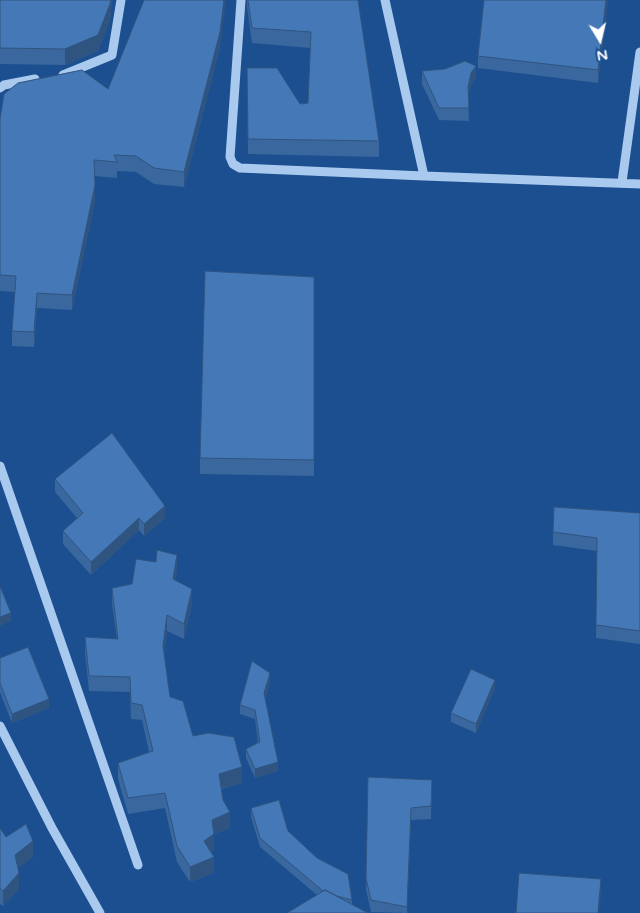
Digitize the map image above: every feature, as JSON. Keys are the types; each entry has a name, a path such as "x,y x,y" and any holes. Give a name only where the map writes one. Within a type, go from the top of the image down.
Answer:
{"street":[{"path":"0,88 4,85 67,74 112,55 121,0"},
{"path":"241,0 230,157 233,164 240,168 640,184"},
{"path":"384,0 424,176"},
{"path":"622,182 640,52"},
{"path":"0,466 138,865"},
{"path":"0,726 52,828 100,913"}],"building":[{"path":"0,0 111,0 98,35 65,49 0,48"},
{"path":"144,0 224,0 220,32 184,172 154,168 136,156 114,155 117,162 94,160 95,185 72,295 37,293 34,332 12,331 16,276 0,275 0,119 4,94 18,83 82,70 108,89"},
{"path":"248,0 358,0 379,141 248,139 247,68 277,68 300,104 308,103 311,32 252,28"},
{"path":"484,0 606,0 598,70 478,56"},
{"path":"465,61 476,66 471,73 468,87 469,108 439,108 422,71 445,69"},
{"path":"205,271 314,277 314,460 200,458"},
{"path":"112,433 165,506 144,524 139,518 91,562 63,531 83,513 55,479"},
{"path":"554,507 640,513 640,631 596,625 597,538 553,532"},
{"path":"157,550 177,555 173,579 192,589 184,624 167,615 163,646 170,697 183,701 193,736 208,733 234,737 242,767 219,774 223,800 230,812 212,820 214,834 204,841 214,857 190,867 177,846 165,793 128,798 118,763 153,751 142,705 131,703 130,677 89,676 85,637 118,639 112,588 132,584 136,559 156,562"},
{"path":"0,586 11,613 0,617"},
{"path":"28,647 49,699 12,714 0,683 0,658"},
{"path":"252,661 270,673 264,693 278,762 255,769 246,749 260,742 255,710 240,705"},
{"path":"471,669 495,680 476,724 451,713"},
{"path":"368,777 432,780 431,806 411,808 407,907 371,900 366,878"},
{"path":"279,800 288,831 317,858 348,874 352,900 325,890 323,891 260,838 251,808"},
{"path":"26,824 33,841 15,855 19,873 3,891 0,888 0,828 6,837"},
{"path":"519,873 601,879 598,913 516,913"},
{"path":"325,890 366,912 372,913 287,913"}]}
